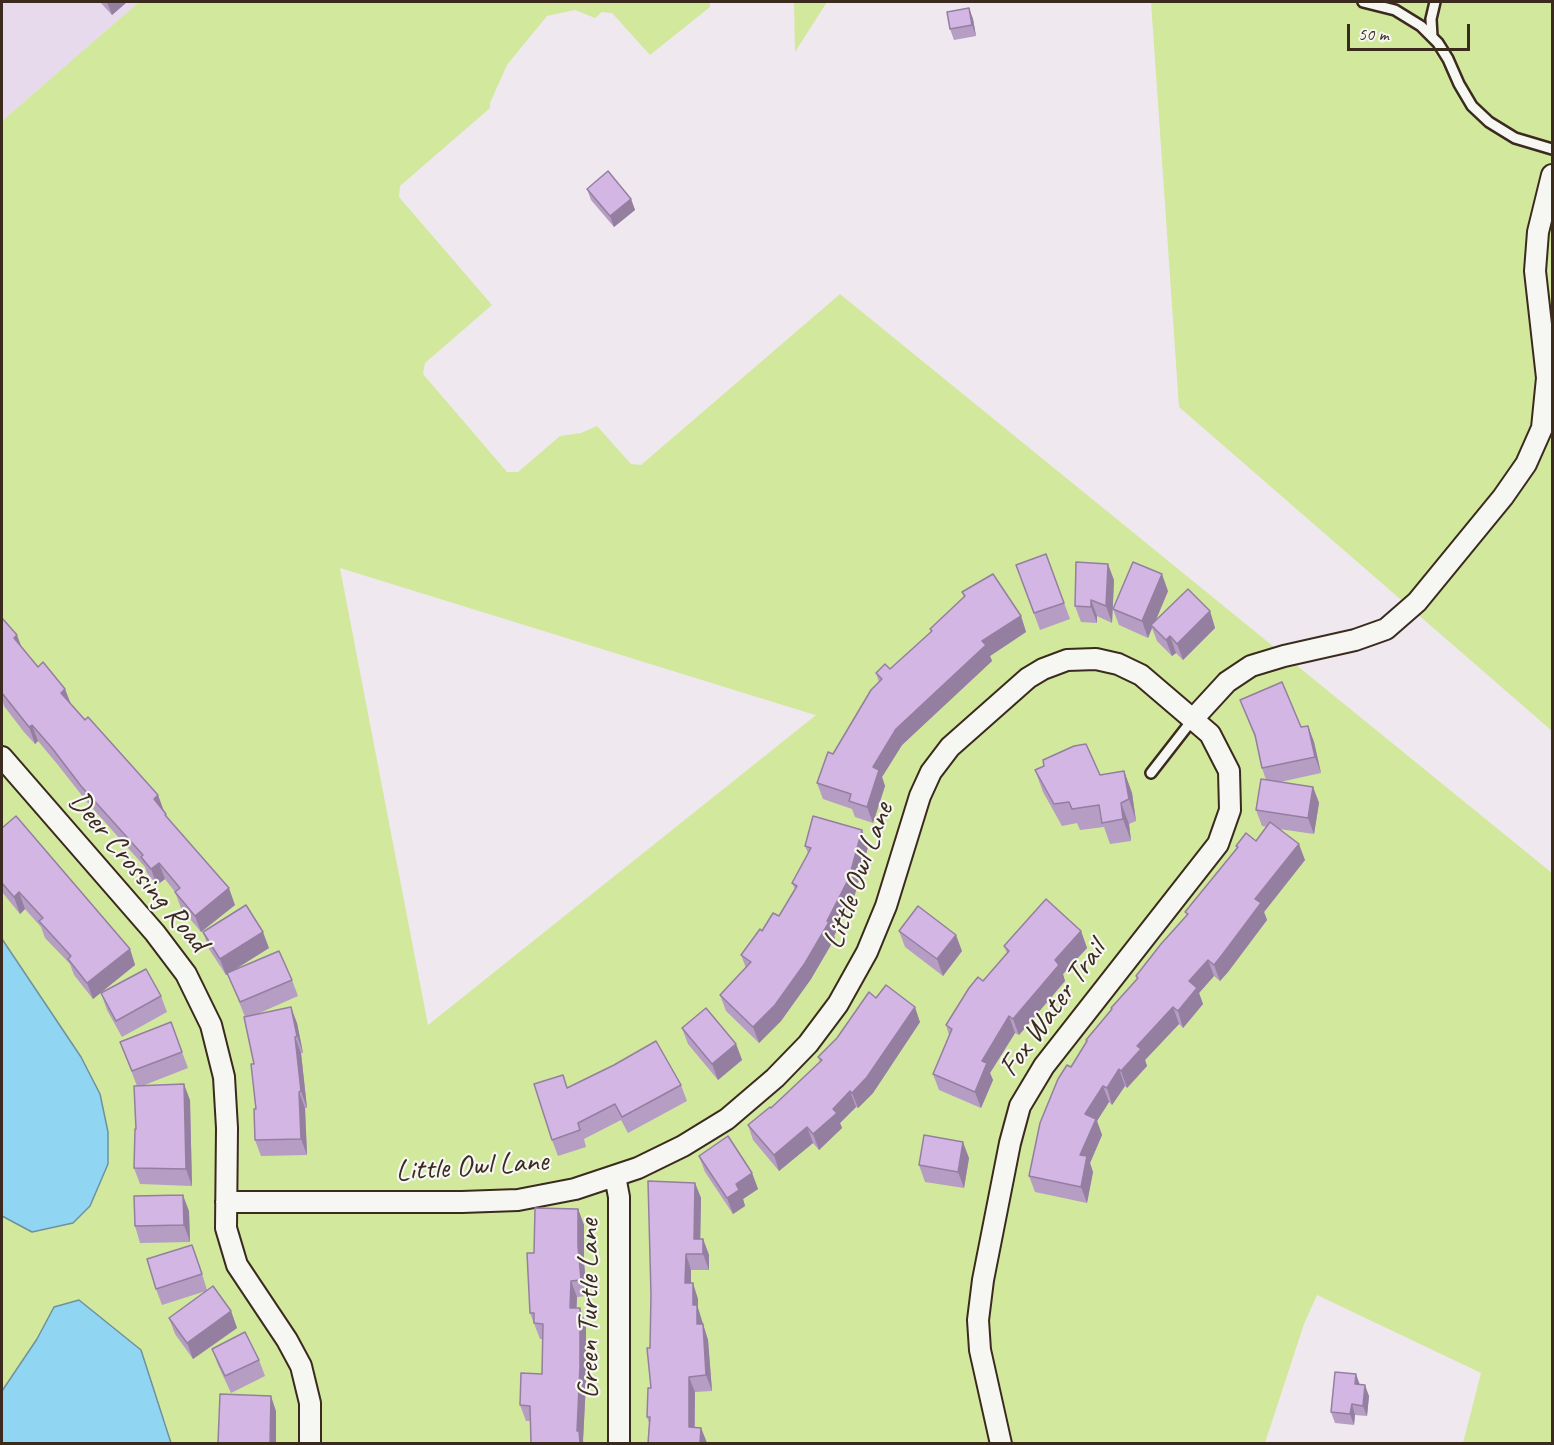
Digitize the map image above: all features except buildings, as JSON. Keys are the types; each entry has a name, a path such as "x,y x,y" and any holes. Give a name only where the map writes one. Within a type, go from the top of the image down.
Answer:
{"street":[{"path":"1193,719 1227,682 1251,666 1355,640 1386,629 1417,602 1503,497 1526,464 1542,428 1547,378 1535,271 1538,232 1552,175"},
{"name":"Little Owl Lane","path":"226,1202 462,1203 518,1200 575,1189 615,1176 638,1168 683,1146 727,1119 775,1078 808,1044 838,1004 867,952 886,906 920,796 931,772 950,747 1029,678 1043,669 1067,660 1096,659 1118,664 1141,675 1193,719"},
{"name":"Fox Water Trail","path":"1001,1443 980,1350 978,1320 983,1280 1010,1143 1020,1106 1044,1066 1218,844 1230,810 1229,771 1210,734 1193,719"},
{"name":"Deer Crossing Road","path":"2,757 155,933 186,974 211,1025 224,1077 227,1128 226,1228 237,1265 302,1366 310,1403 310,1443"},
{"name":"Green Turtle Lane","path":"615,1176 619,1197 619,1443"}],"lane":[{"path":"1363,2 1386,4 1421,26 1448,59 1465,94 1479,114 1500,131 1552,149"},
{"path":"1432,37 1431,19 1435,2"},
{"path":"1151,773 1193,719"}],"shaded area":[{"path":"2,2 139,2 2,121"}],"green space":[{"path":"139,2 710,2 710,7 650,55 612,13 602,12 595,18 575,10 547,16 507,65 490,103 490,108 400,186 399,197 492,305 425,363 423,374 507,472 518,472 560,436 581,433 597,426 631,464 641,465 840,294 1552,873 1552,1443 1463,1443 1481,1373 1317,1295 1304,1324 1265,1443 171,1443 165,1421 54,1307 37,1339 2,1391 2,1216 32,1232 90,1206 108,1164 108,1133 81,1057 2,939 2,121","holes":["340,568 816,715 428,1025"]},
{"path":"794,2 827,2 795,52"},
{"path":"1151,2 1552,2 1552,731 1179,407"}],"water":[{"path":"2,939 81,1057 100,1094 108,1132 108,1164 90,1206 73,1223 32,1232 2,1216"},
{"path":"79,1300 141,1350 171,1443 2,1443 2,1391 37,1339 54,1307"}]}
